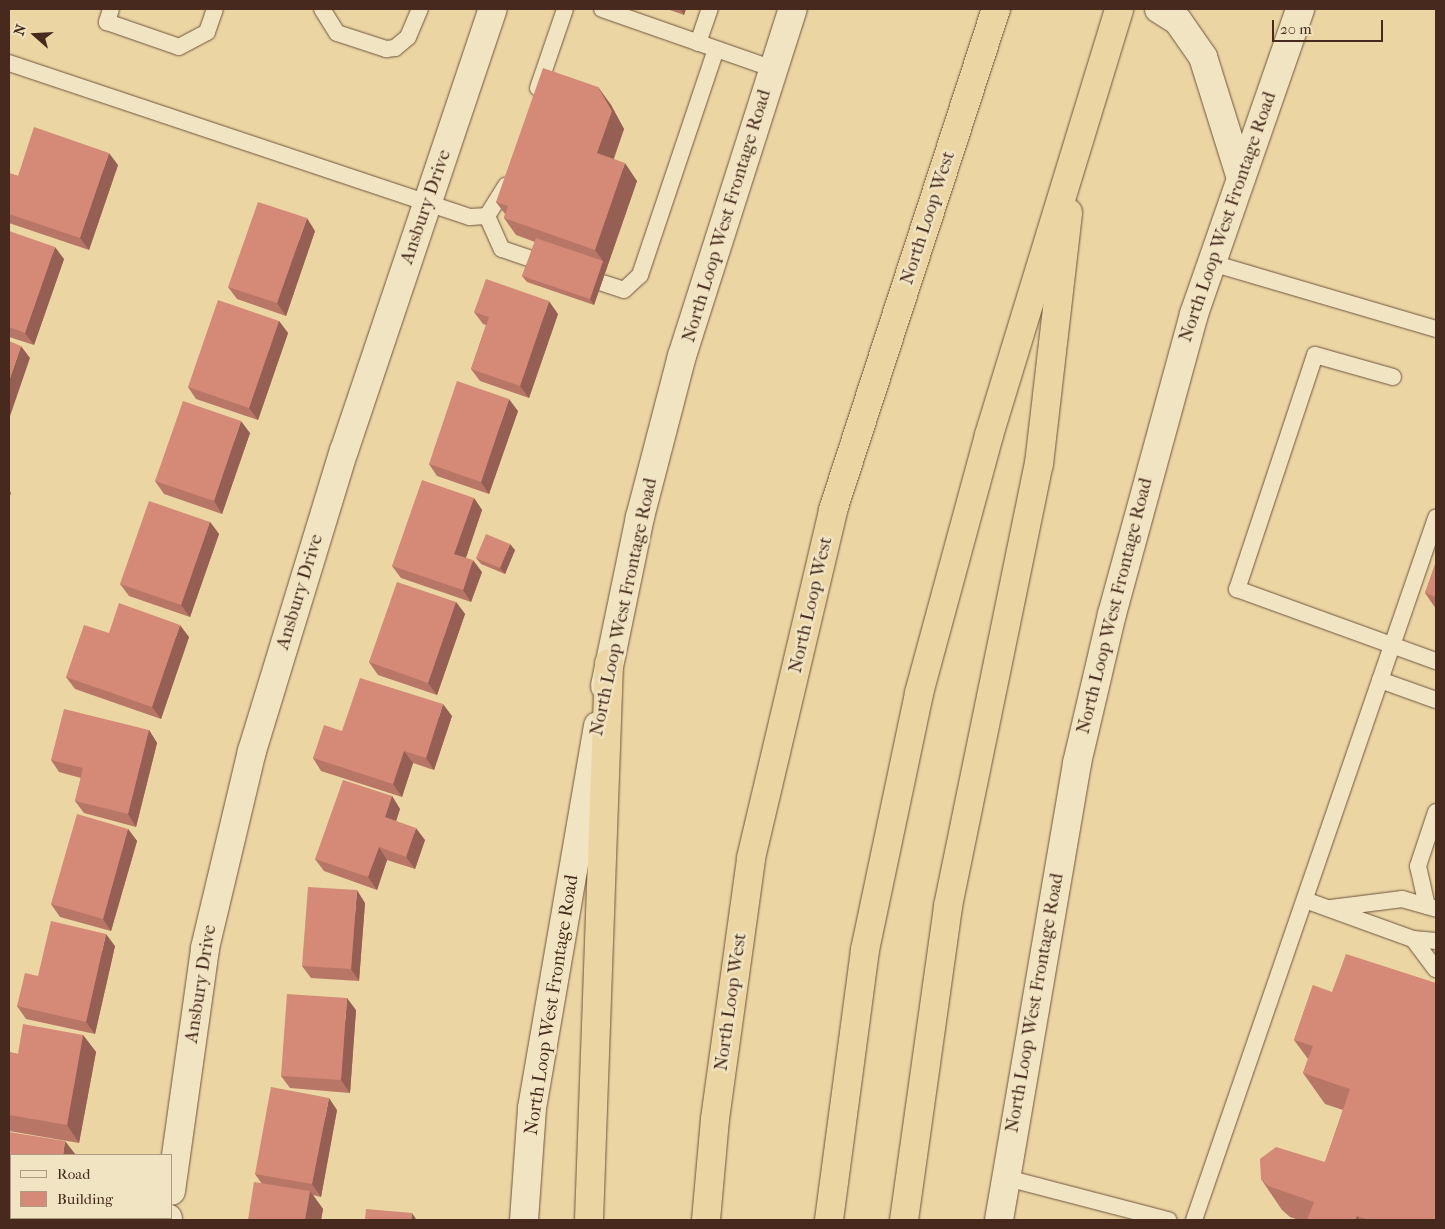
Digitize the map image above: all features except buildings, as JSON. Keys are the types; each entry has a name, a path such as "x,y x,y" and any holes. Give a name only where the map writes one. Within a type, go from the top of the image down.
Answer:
{"highway":[{"path":"829,1220 865,950 919,693 988,435 1076,142 1119,9"},
{"name":"North Loop West","path":"706,1220 715,1119 751,858 833,510 994,13"},
{"path":"904,1220 948,906 1039,464 1076,142"},
{"path":"588,1220 608,663"}],"main road":[{"name":"Ansbury Drive","path":"172,1184 205,948 252,751 344,451 493,9"},
{"name":"North Loop West Frontage Road","path":"524,1220 532,1108 608,663 640,517 682,356 793,9"},
{"path":"1159,9 1178,21 1203,57 1241,178"},
{"name":"North Loop West Frontage Road","path":"999,1220 1003,1177 1077,763 1147,474 1212,262 1300,9"}],"lane":[{"path":"111,9 107,22 178,47 207,32 215,9"},
{"path":"322,9 337,32 386,49 395,48 408,36 420,9"},
{"path":"531,109 565,9"},
{"path":"602,9 773,69"},
{"path":"698,43 710,9"},
{"path":"487,216 502,249 624,290 640,275 716,49"},
{"path":"9,64 470,217 487,216 501,200 510,172"},
{"path":"1212,262 1436,329"},
{"path":"1393,377 1315,355 1237,589 1436,661"},
{"path":"1194,1220 1436,518"},
{"path":"1380,680 1436,700"},
{"path":"1432,908 1418,866 1436,812"},
{"path":"1326,908 1402,899 1432,908"},
{"path":"1304,900 1413,939 1436,941"},
{"path":"1413,939 1436,969"},
{"path":"1003,1177 1168,1220"}]}
